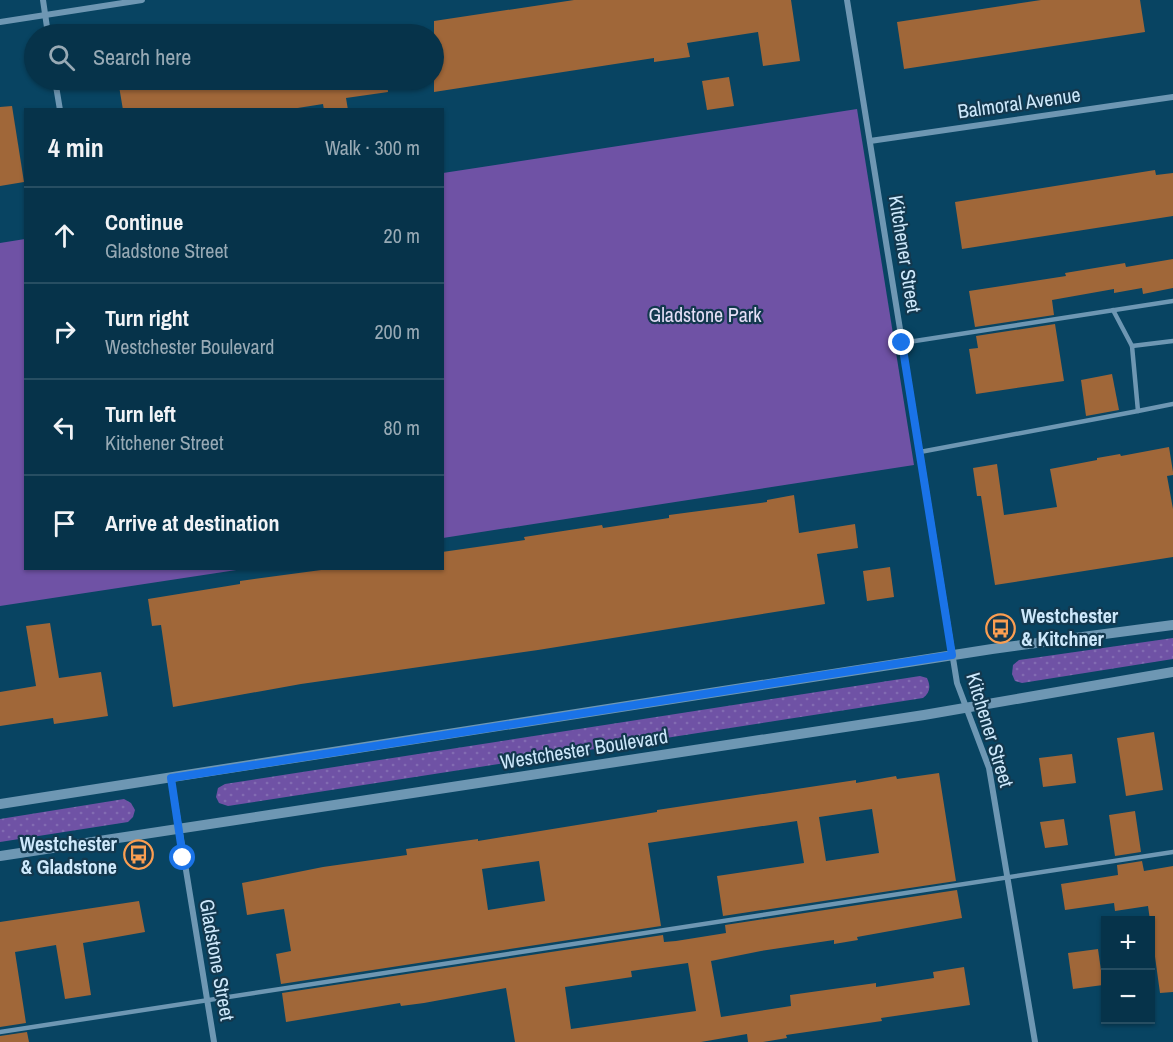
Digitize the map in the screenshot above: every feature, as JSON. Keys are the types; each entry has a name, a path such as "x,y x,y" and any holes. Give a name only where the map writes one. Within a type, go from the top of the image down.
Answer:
{"street":[{"path":"42,0 46,24"},
{"path":"0,22 142,0"},
{"name":"Kitchener Street","path":"847,0 957,683 988,768 1035,1042"},
{"path":"57,90 60,108"},
{"name":"Balmoral Avenue","path":"870,141 1173,97"},
{"name":"Westchester Boulevard","path":"0,804 952,655 1173,625"},
{"name":"Westchester Boulevard","path":"0,856 966,708 1173,672"},
{"name":"Gladstone Street","path":"171,778 214,1042"}],"lane":[{"path":"902,343 1173,301"},
{"path":"1113,310 1132,346 1138,411"},
{"path":"1132,346 1173,341"},
{"path":"920,452 1173,404"},
{"path":"0,1032 1173,852"}],"green space":[{"name":"Gladstone Park","path":"857,109 914,465 444,538 444,173"},
{"path":"24,239 24,570 236,570 0,606 0,243"},
{"path":"1173,638 1173,659 1022,683 1015,681 1012,674 1013,665 1019,660"},
{"path":"920,676 927,678 929,684 929,689 923,698 228,806 219,803 216,797 218,788 225,784"},
{"path":"124,799 131,803 135,810 128,822 0,842 0,819"}],"building":[{"path":"574,0 791,0 800,61 763,66 758,32 687,43 690,57 654,62 654,58 434,92 434,90 444,90 444,24 434,24 434,21"},
{"path":"1041,0 1140,0 1145,32 904,69 897,22"},
{"path":"729,77 734,106 707,110 702,81"},
{"path":"120,90 388,90 388,92 346,98 348,108 324,108 323,104 298,108 123,108"},
{"path":"12,106 24,182 0,186 0,107"},
{"path":"1155,170 1156,175 1173,173 1173,216 962,249 955,202"},
{"path":"1173,259 1173,288 1143,294 1142,288 1114,293 1114,289 1052,300 1054,315 975,327 969,291 1066,276 1065,273 1125,263 1126,267"},
{"path":"1055,324 1064,381 976,394 969,349 978,348 976,336"},
{"path":"1112,374 1119,410 1086,416 1081,380"},
{"path":"1169,447 1173,472 1173,475 1167,476 1173,509 1173,557 995,585 981,496 977,496 973,468 997,464 1004,515 1057,507 1050,469 1097,460 1097,458"},
{"path":"794,495 799,533 855,524 858,548 817,554 825,604 538,650 301,684 173,707 161,625 152,626 148,599 240,584 240,581 321,570 444,570 444,552 525,540 524,537 602,525 603,528 669,518 669,515 767,502 767,500"},
{"path":"890,567 894,597 867,601 863,571"},
{"path":"50,623 59,678 101,672 108,716 54,724 53,718 0,726 0,692 36,686 26,626"},
{"path":"1154,732 1163,790 1126,796 1117,738"},
{"path":"1072,754 1076,783 1043,787 1039,758"},
{"path":"939,773 956,881 723,916 717,876 804,863 797,821 648,843 661,926 281,984 276,954 291,951 284,909 247,915 242,883 323,867 407,855 406,849 478,839 478,841 657,812 657,810 856,780 856,783 896,776 897,779","holes":["872,809 879,853 826,861 819,817","539,861 545,901 488,910 482,869"]},
{"path":"1135,811 1141,852 1115,856 1109,815"},
{"path":"1064,819 1068,845 1045,848 1040,822"},
{"path":"1142,861 1144,871 1173,866 1173,992 1160,993 1155,957 1155,916 1149,916 1148,906 1115,911 1114,903 1065,910 1061,884 1118,875 1117,865"},
{"path":"957,890 962,918 857,937 858,940 834,944 834,940 711,961 721,1017 791,1006 790,995 876,983 876,987 934,978 933,972 964,967 970,1005 881,1018 882,1021 786,1035 787,1038 763,1042 748,1042 747,1034 701,1042 515,1042 506,988 424,1003 401,1006 400,1003 286,1022 282,993 663,935 664,942 676,941 726,933 725,925","holes":["688,963 696,1011 571,1029 565,987 632,977 631,971"]},
{"path":"139,901 145,932 83,943 91,995 65,999 56,945 15,952 26,1023 0,1027 0,922"},
{"path":"1098,949 1101,985 1073,989 1068,953"},
{"path":"27,1032 29,1042 0,1042 0,1036"}],"place":[{"name":"Westchester & Kitchner","path":"1000,628"},
{"name":"Westchester & Gladstone","path":"138,855"}],"route":[{"path":"183,858 171,778 952,655 902,343"}]}
